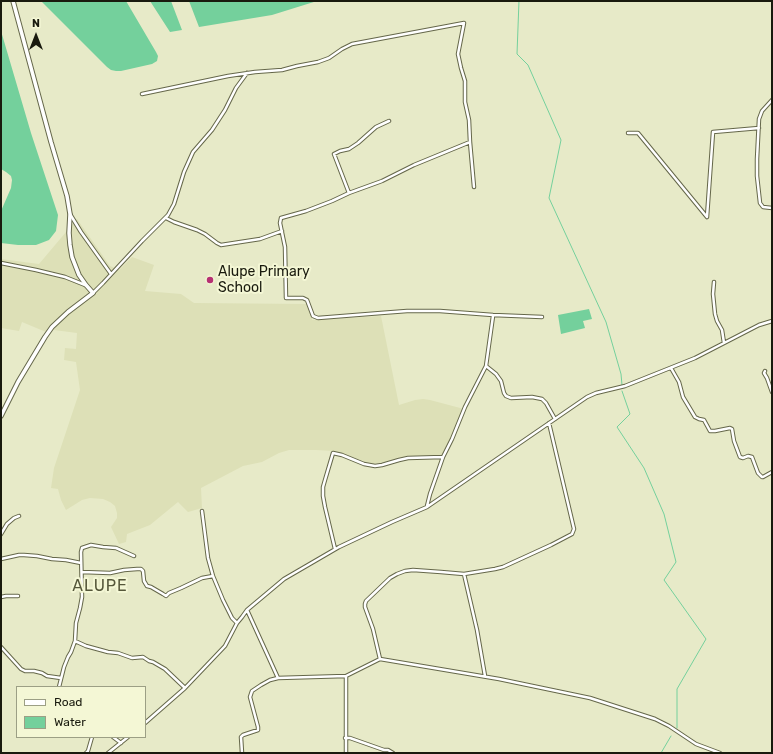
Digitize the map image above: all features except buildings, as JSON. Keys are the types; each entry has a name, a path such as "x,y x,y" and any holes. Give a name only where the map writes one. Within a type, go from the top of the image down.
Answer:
{"street":[{"path":"13,1 51,142 68,196 70,214 69,239 72,257 79,275 93,292"},
{"path":"142,94 222,77 282,70 329,58 342,48 352,44 464,23 458,54 465,81 465,102 469,120 474,187"},
{"path":"1,416 18,382 52,327 93,292 166,218 172,210 182,177 193,152 212,130 225,110 236,88 247,73"},
{"path":"772,100 760,115 757,176 761,206 772,208"},
{"path":"349,193 334,154 358,144 376,127 389,122"},
{"path":"628,133 638,133 707,217 713,132 759,128"},
{"path":"470,142 414,165 382,181 349,193 318,207 281,218 280,220 285,247 286,298 303,298 308,300 315,318 407,311 440,311 493,316 542,317"},
{"path":"70,214 111,274"},
{"path":"166,218 197,230 221,245 260,239 282,231"},
{"path":"1,264 65,277 86,285"},
{"path":"714,282 713,294 715,314 722,330 724,343"},
{"path":"427,507 443,457 465,407 486,366 493,316"},
{"path":"146,722 185,688 225,646 237,623 247,610 284,578 335,549 427,507 587,397 596,393 625,386 671,368 695,358 759,325 772,322"},
{"path":"486,366 496,374 501,381 506,396 511,398 532,397 542,399 555,419"},
{"path":"671,368 679,382 683,397 694,417 704,420 710,431 732,429 734,441 740,457 752,457 758,473 762,477 772,472"},
{"path":"765,371 764,373 772,392"},
{"path":"380,659 373,629 365,607 366,601 390,578 405,571 413,570 464,574 503,567 551,545 574,532 548,423"},
{"path":"335,549 325,507 324,496 325,480 333,453 364,464 375,466 408,458 443,457"},
{"path":"202,511 208,558 213,576 225,606 232,618 237,623"},
{"path":"1,534 7,524 19,516"},
{"path":"59,686 64,667 75,640 76,623 82,597 82,548 91,545 116,548 134,556"},
{"path":"1,559 19,555 37,556 81,563"},
{"path":"82,572 110,573 141,569 143,571 144,581 147,586 166,596 169,593 202,578 213,576"},
{"path":"464,574 477,630 485,676"},
{"path":"1,597 18,596"},
{"path":"247,610 278,678"},
{"path":"75,640 86,646 108,652 118,653 132,658 143,657 149,662 154,662 165,669 185,688"},
{"path":"1,647 21,669 61,678"},
{"path":"242,753 241,737 258,730 250,697 252,691 270,680 278,678 346,676 380,659 485,676 590,698 655,719 669,726 696,744 720,753"},
{"path":"346,676 346,753"},
{"path":"86,753 92,738"},
{"path":"114,738 121,743"},
{"path":"108,753 127,738"},
{"path":"345,738 350,738 393,753"},
{"path":"112,749 114,753"}],"shaded area":[{"path":"77,219 110,266 119,270 132,257 154,265 145,291 181,294 194,303 307,304 312,320 381,316 399,405 423,399 464,409 443,456 406,457 372,464 334,451 289,450 279,453 262,462 243,466 201,488 202,508 188,512 178,502 150,525 127,534 126,542 119,544 111,527 117,518 117,513 115,506 110,502 103,499 90,498 82,500 66,510 58,489 51,488 54,468 80,390 76,362 64,360 65,348 76,349 77,333 54,330 46,332 22,322 19,331 1,328 1,259 39,264"}],"water":[{"path":"41,1 126,1 156,52 158,56 157,61 152,64 121,71 111,70"},
{"path":"150,1 171,1 182,30 170,32"},
{"path":"189,1 317,1 272,15 199,27"},
{"path":"1,31 31,133 58,215 56,231 49,240 36,245 1,243 1,211 11,188 12,180 11,176 1,169"},
{"path":"589,309 592,319 583,321 585,328 561,334 558,315"}],"waterway":[{"path":"519,1 517,54 528,65 561,140 549,198 606,322 621,374 622,385"},
{"path":"622,391 630,414 617,427 644,468 664,514 676,562 664,580 706,639 677,689 677,728"},
{"path":"661,753 671,736"}],"place":[{"name":"Alupe Primary School","path":"210,280"}],"district":[{"name":"ALUPE","path":"100,586"}]}
